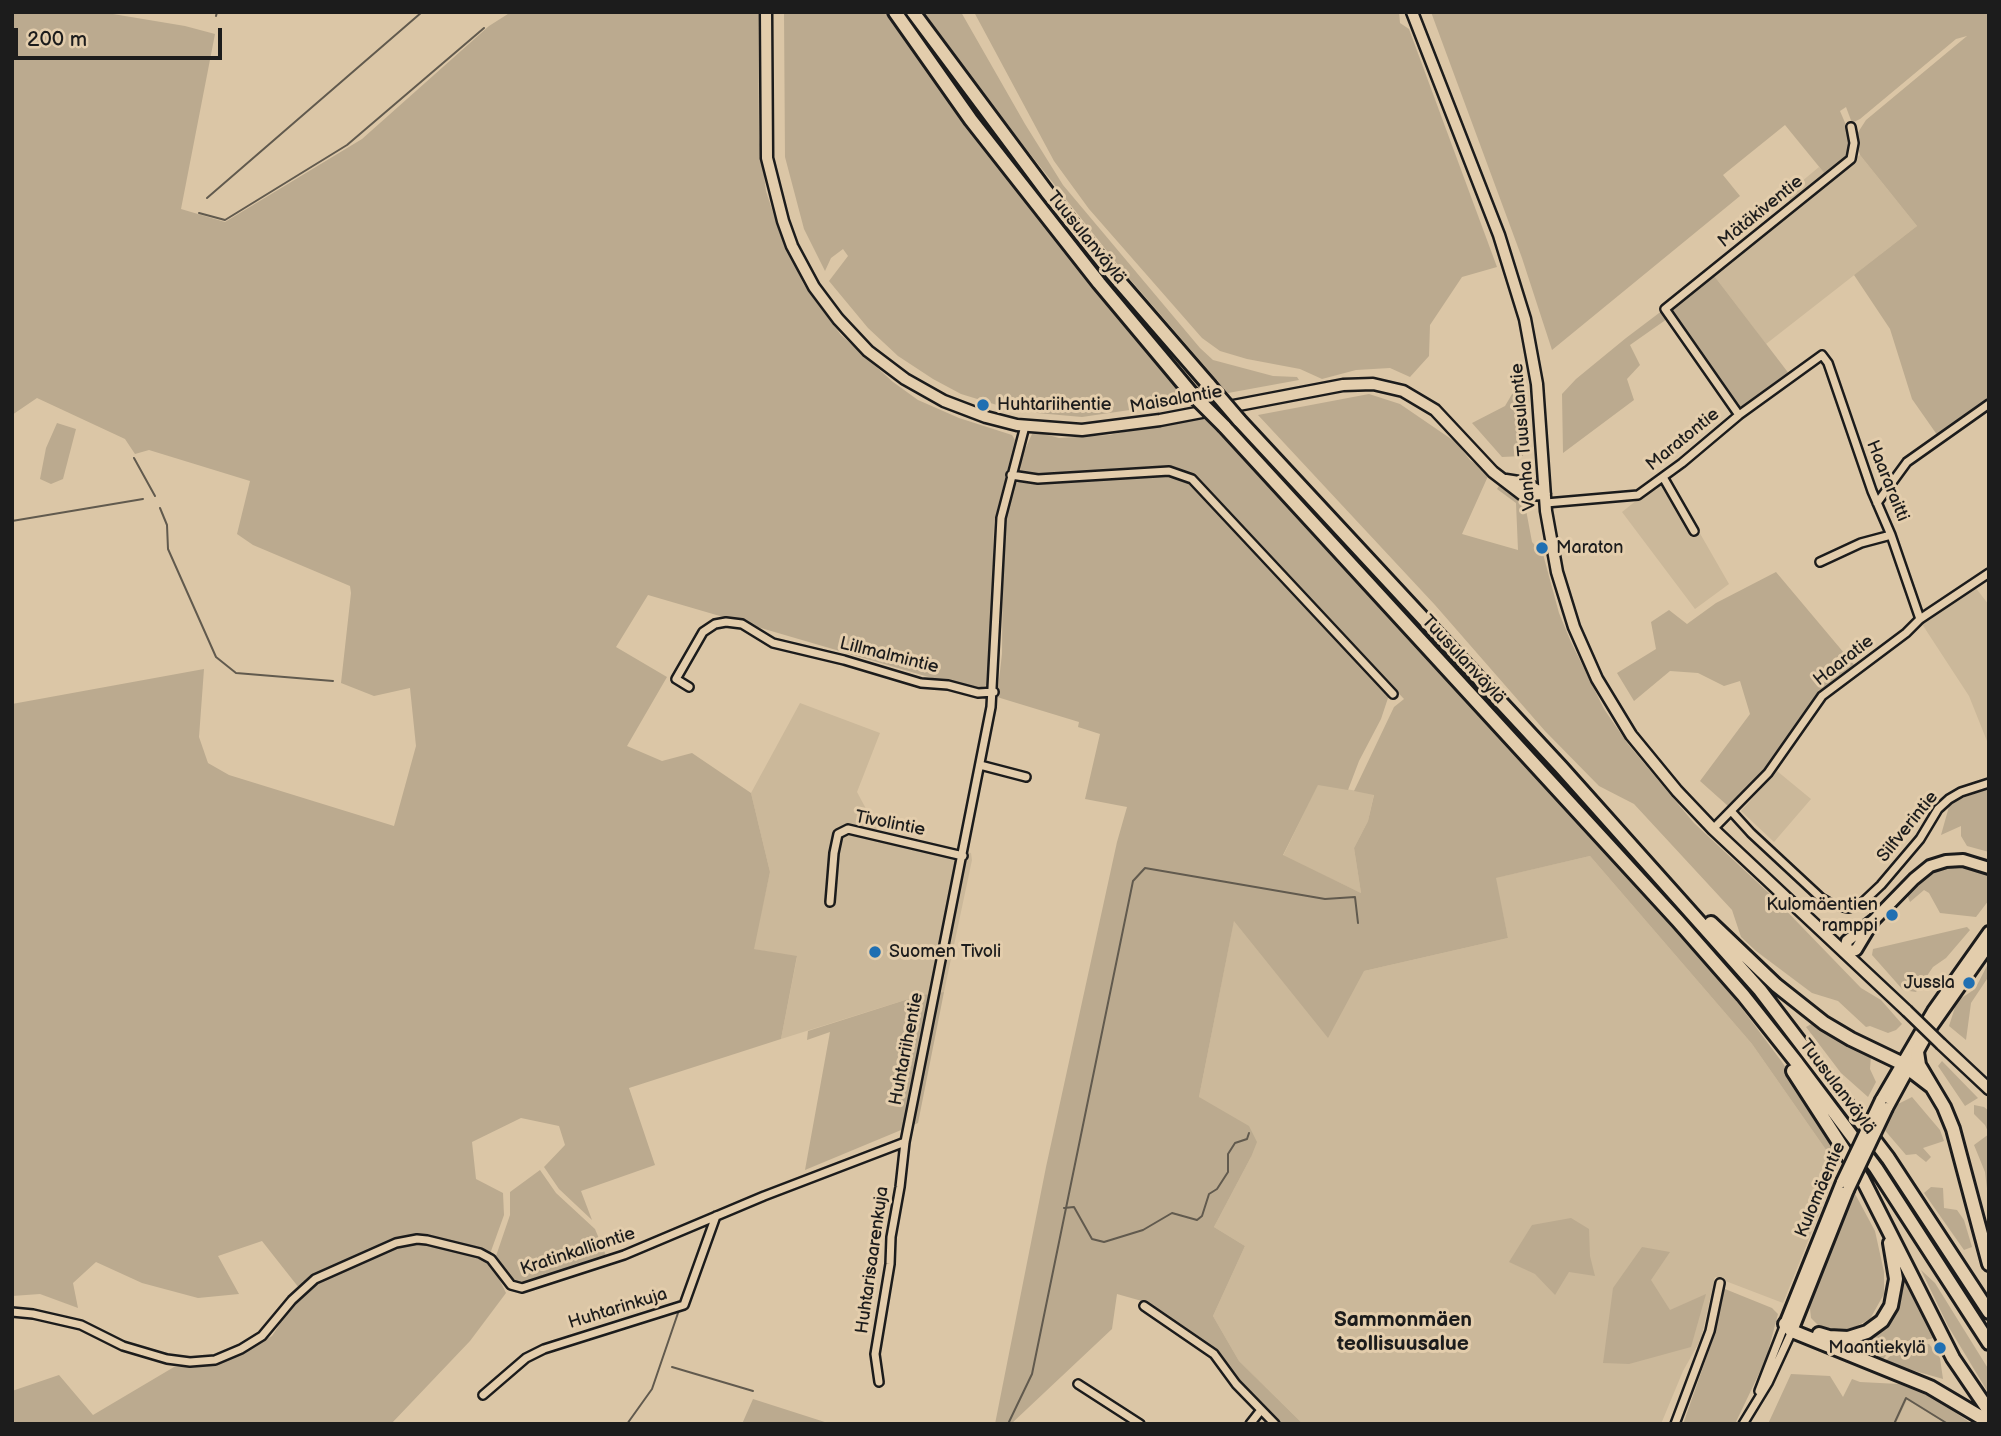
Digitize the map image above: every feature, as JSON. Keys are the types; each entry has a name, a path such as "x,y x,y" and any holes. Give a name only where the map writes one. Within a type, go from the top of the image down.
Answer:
{"highway":[{"name":"Tuusulanväylä","path":"895,12 979,131 1099,283 1191,393 1678,920 1743,995 1876,1168 1989,1343"},
{"name":"Tuusulanväylä","path":"913,12 1055,202 1111,272 1239,420 1657,873 1759,990 1842,1095 1917,1200 1989,1312"},
{"path":"1657,873 1794,1000 1851,1040 1905,1065 1931,1086"},
{"path":"1743,995 1767,1035 1840,1140 1953,1358 1989,1411"},
{"path":"1917,1052 1919,1065 1944,1107 1953,1129 1989,1264"},
{"path":"1791,1327 1838,1338 1867,1332 1882,1321 1891,1306 1896,1279 1890,1244 1879,1213"},
{"path":"1791,1327 1930,1387 1989,1422"}],"main road":[{"name":"Maisalantie","path":"766,12 767,158 792,246 814,287 838,319 868,351 905,379 944,401 986,416 1025,426 1062,430 1107,428 1343,384 1373,384 1403,391 1435,410 1502,479 1523,495 1545,498"},
{"name":"Vanha Tuusulantie","path":"1412,12 1499,235 1525,318 1537,384 1545,498 1556,572 1574,627 1597,679 1631,735 1677,792 1989,1090"},
{"path":"1845,952 1856,950 1874,920 1913,879 1930,866 1955,860 1988,868"},
{"name":"Kulomäentie","path":"1791,1327 1845,1186 1884,1104 1946,992 1989,932"},
{"name":"Kulomäentie","path":"1905,1065 1917,1052 1989,945"}],"street":[{"name":"Mätäkiventie","path":"1739,415 1665,309 1851,159 1854,143 1851,127"},
{"name":"Maratontie","path":"1545,498 1626,498 1638,495 1739,415 1822,355"},
{"name":"Haararaitti","path":"1822,355 1828,363 1920,619"},
{"path":"1877,503 1908,462 1989,404"},
{"name":"Huhtariihentie","path":"905,1142 994,692 1000,525 1025,426"},
{"path":"1011,475 1038,479 1169,471 1192,479 1393,694"},
{"path":"1663,477 1694,531"},
{"path":"1820,562 1861,543 1891,535"},
{"name":"Haaratie","path":"1713,829 1768,773 1822,696 1906,633 1920,619 1989,573"},
{"name":"Lillmalmintie","path":"689,687 676,679 703,632 715,624 726,622 742,624 773,643 844,660 921,683 948,685 978,693 994,692"},
{"path":"980,765 1026,777"},
{"name":"Silfverintie","path":"1731,811 1821,898 1833,905 1849,908 1863,902 1881,885 1920,839 1938,809 1949,799 1989,783"},
{"name":"Tivolintie","path":"830,902 838,834 848,829 963,856"},
{"name":"Kratinkalliontie","path":"12,1312 81,1325 136,1351 167,1359 201,1362 215,1360 262,1336 292,1300 315,1279 396,1243 427,1240 487,1256 511,1285 522,1288 624,1255 905,1142"},
{"name":"Huhtarisaarenkuja","path":"879,1382 875,1354 890,1264 891,1237 905,1142"},
{"name":"Huhtarinkuja","path":"483,1395 526,1358 544,1349 684,1305 716,1216"},
{"path":"1675,1424 1710,1331 1720,1283"},
{"path":"1144,1307 1214,1354 1236,1384 1275,1424"},
{"path":"1744,1424 1757,1399 1762,1381 1791,1327"},
{"path":"1078,1384 1140,1424"},
{"path":"1250,1424 1261,1410"}],"shaded area":[{"path":"12,12 101,12 185,26 215,34 181,209 225,222 362,139 489,26 511,12 758,12 759,137 766,191 780,234 804,285 841,335 893,382 918,400 959,418 1012,435 1015,440 994,522 990,684 973,690 648,595 616,647 667,677 627,746 662,761 692,753 751,793 770,872 754,949 797,956 781,1039 629,1088 655,1165 581,1191 592,1220 559,1189 544,1167 565,1145 559,1126 521,1118 472,1142 476,1179 503,1193 504,1215 490,1254 438,1241 437,1246 490,1260 506,1293 470,1341 391,1424 12,1424 12,1391 59,1375 93,1415 174,1367 215,1364 272,1336 303,1293 262,1241 218,1256 239,1294 198,1298 142,1283 96,1262 73,1283 78,1308 40,1294 12,1296 12,704 204,669 199,737 208,763 229,775 394,826 416,746 410,688 374,696 341,683 350,586 253,545 237,534 250,481 149,450 135,454 125,439 37,398 12,415"},
{"path":"784,12 884,12 1021,197 1191,401 1082,417 1037,413 997,405 961,394 933,379 898,356 868,328 829,281 848,256 843,249 831,258 825,271 804,229 785,157"},
{"path":"924,12 961,12 1063,185 1200,348 1213,360 1273,376 1297,377 1299,380 1228,393 1122,270 1000,116"},
{"path":"974,12 1399,12 1400,23 1409,29 1497,267 1462,277 1430,325 1429,356 1410,377 1390,368 1356,370 1322,379 1300,369 1220,351 1202,338 1089,209 1054,161"},
{"path":"1431,12 1989,12 1989,406 1940,439 1912,399 1890,329 1854,275 1917,226 1860,155 1855,137 1866,120 1967,36 1956,39 1860,119 1852,123 1846,107 1840,111 1851,145 1845,159 1825,174 1785,125 1723,175 1740,196 1552,350 1522,258"},
{"path":"1860,155 1917,226 1766,344 1712,273 1767,229 1763,225 1790,204 1789,192 1819,167 1830,179"},
{"path":"1712,273 1793,379 1739,419 1667,319 1630,345 1640,365 1627,379 1634,400 1563,453 1562,394 1626,338"},
{"path":"1521,379 1524,403 1523,456 1502,457 1472,423 1505,406"},
{"path":"1369,394 1400,404 1457,443 1470,460 1489,474 1462,534 1518,550 1516,503 1497,489 1500,484 1524,499 1532,542 1543,554 1559,613 1571,642 1604,709 1628,744 1694,823 1772,896 1861,988 1881,1000 1902,1024 1896,1030 1888,1033 1866,1027 1838,1001 1812,993 1741,937 1732,910 1634,804 1599,786 1545,731 1435,605 1258,415"},
{"path":"1203,416 1677,930 1729,991 1782,1062 1843,1154 1838,1167 1752,1044 1590,856 1496,878 1508,938 1364,971 1328,1038 1234,921 1199,1097 1249,1126 1257,1142 1214,1227 1245,1246 1213,1316 1239,1361 1303,1424 1277,1424 1213,1349 1149,1303 1117,1294 1112,1329 1011,1424 995,1424 1046,1167 1127,807 1085,799 1100,734 1078,727 1079,722 997,697 1002,654 1003,536 1015,484 1023,480 1054,482 1153,474 1190,479 1387,690 1389,695 1381,719 1359,761 1348,790 1318,785 1283,855 1361,893 1354,848 1368,821 1374,795 1354,791 1394,707 1404,699 1199,481 1176,467 1120,468 1038,478 1020,473 1021,458 1032,434 1037,432 1059,438 1109,435"},
{"path":"57,423 76,429 63,479 51,484 40,479 46,448"},
{"path":"1667,476 1729,584 1695,609 1622,512"},
{"path":"1776,572 1855,666 1817,696 1767,769 1728,806 1700,781 1750,714 1740,681 1724,686 1698,673 1670,671 1634,701 1617,673 1656,649 1651,622 1669,610 1687,624 1716,603"},
{"path":"1975,587 1989,605 1989,746 1969,696 1922,624"},
{"path":"800,703 880,733 857,792 878,831 971,853 972,860 944,992 921,995 781,1039 797,957 753,949 770,872 751,793"},
{"path":"1777,771 1811,799 1774,842 1741,811"},
{"path":"1318,784 1374,794 1368,821 1354,848 1361,893 1283,856"},
{"path":"1989,788 1989,852 1967,846 1961,836 1961,826 1941,835 1950,803"},
{"path":"1590,856 1752,1044 1838,1167 1783,1303 1715,1277 1701,1339 1683,1371 1661,1424 1303,1424 1239,1361 1213,1316 1245,1246 1214,1227 1251,1157 1199,1097 1234,920 1364,971 1508,938 1495,878"},
{"path":"1959,864 1989,876 1989,900 1976,917 1940,913 1929,893 1924,890 1910,902 1907,895 1930,873"},
{"path":"1967,927 1970,930 1946,958 1933,967 1916,992 1903,990 1872,955 1873,949"},
{"path":"1989,962 1989,976 1971,1003 1966,1040 1949,1026 1957,1001 1975,989"},
{"path":"944,992 918,1123 805,1170 830,1032 807,1040 808,1031 921,995"},
{"path":"1813,1023 1847,1045 1871,1056 1870,1069 1876,1082 1868,1097 1841,1073 1806,1027"},
{"path":"1942,1061 1978,1098 1965,1106 1938,1066"},
{"path":"1912,1097 1940,1130 1944,1141 1923,1148 1931,1157 1926,1162 1916,1154 1906,1155 1882,1127 1894,1106"},
{"path":"1974,1105 1989,1111 1989,1134 1985,1125 1974,1114"},
{"path":"1989,1134 1989,1205 1985,1172 1974,1145"},
{"path":"540,1170 556,1193 595,1229 607,1258 525,1284 517,1283 510,1279 496,1256 510,1215 510,1192"},
{"path":"1931,1187 1943,1188 1944,1208 1957,1210 1964,1220 1972,1247 1964,1250 1924,1193"},
{"path":"1853,1190 1875,1231 1884,1272 1884,1294 1870,1319 1855,1327 1838,1331 1821,1328 1811,1318 1809,1299"},
{"path":"1571,1218 1589,1229 1590,1256 1595,1276 1569,1272 1555,1295 1535,1274 1509,1262 1532,1225"},
{"path":"1642,1247 1670,1252 1651,1280 1670,1310 1706,1294 1691,1347 1629,1364 1603,1363 1613,1288"},
{"path":"1895,1254 1934,1338 1893,1347 1881,1362 1833,1344 1885,1321"},
{"path":"1921,1270 1935,1283 1989,1370 1989,1394 1948,1326"},
{"path":"1722,1290 1772,1308 1778,1314 1766,1359 1735,1424 1683,1424 1713,1339"},
{"path":"1929,1344 1940,1358 1943,1379 1886,1360 1898,1349"},
{"path":"1791,1374 1830,1376 1843,1397 1852,1379 1860,1382 1899,1384 1936,1399 1972,1424 1946,1424 1907,1400 1896,1424 1768,1424"},
{"path":"753,1399 831,1424 742,1424"},
{"path":"1907,1400 1946,1424 1896,1424"}],"waterway":[{"path":"216,16 217,12"},
{"path":"207,198 422,12"},
{"path":"199,213 225,220 347,145 484,28"},
{"path":"134,458 155,496"},
{"path":"12,521 143,499"},
{"path":"160,508 167,525 168,549 216,657 236,673 333,681"},
{"path":"1008,1424 1032,1374 1133,881 1145,868 1325,899 1355,897 1358,923"},
{"path":"1064,1208 1074,1207 1092,1239 1104,1242 1143,1230 1172,1213 1197,1220 1202,1216 1209,1194 1217,1189 1228,1172 1228,1154 1235,1143 1247,1139 1249,1133"},
{"path":"627,1424 652,1389 678,1313"},
{"path":"672,1367 753,1391"},
{"path":"1894,1424 1906,1398 1948,1424"}],"place":[{"name":"Huhtariihentie","path":"983,405"},
{"name":"Maraton","path":"1542,548"},
{"name":"Kulomäentien ramppi","path":"1892,915"},
{"name":"Suomen Tivoli","path":"875,952"},
{"name":"Jussla","path":"1969,983"},
{"name":"Maantiekylä","path":"1940,1348"}],"district":[{"name":"Sammonmäen teollisuusalue","path":"1403,1333"}]}
